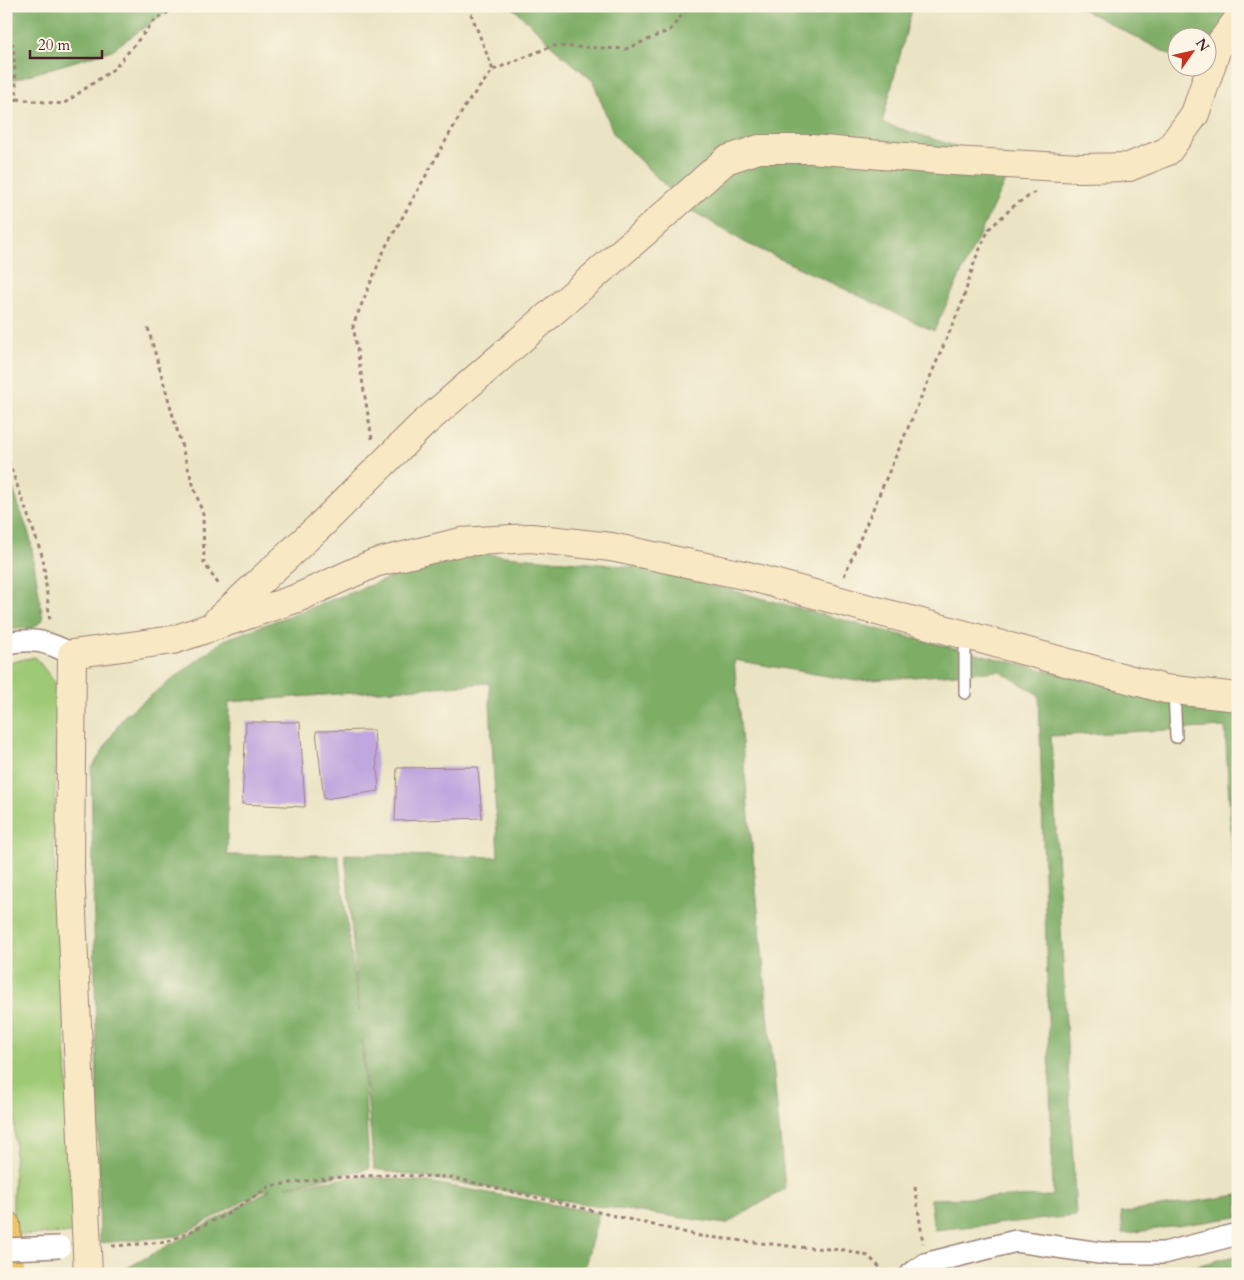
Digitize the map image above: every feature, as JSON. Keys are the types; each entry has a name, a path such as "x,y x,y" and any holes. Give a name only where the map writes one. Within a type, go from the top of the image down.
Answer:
{"highway":[{"path":"6,1225 9,1274"}],"street":[{"path":"210,628 320,526 422,425 726,160 759,149 811,149 953,161 1080,168 1129,167 1168,151 1195,114 1217,48 1238,19"},
{"path":"6,643 28,639 62,649 173,640 295,599 375,563 460,542 530,538 611,547 748,576 1165,690 1238,697"},
{"path":"6,1249 60,1248 87,1261 62,649"},
{"path":"918,1269 1016,1242 1100,1253 1164,1253 1238,1234"}],"lane":[{"path":"965,635 965,693"},
{"path":"1174,690 1176,737"}],"path":[{"path":"6,103 17,99 63,104 115,68 154,21 178,6"},
{"path":"468,6 493,70"},
{"path":"377,469 353,325 385,248 466,103 493,70 552,46 626,48 670,30 688,6"},
{"path":"6,37 13,45 17,99"},
{"path":"834,599 962,303 975,260 988,229 1016,204 1040,190"},
{"path":"148,328 203,515 204,563 234,606"},
{"path":"6,454 43,558 62,649"},
{"path":"87,1261 167,1242 226,1215 270,1186 327,1178 385,1174 450,1177 700,1236 796,1248 845,1250 868,1256 887,1274"},
{"path":"915,1186 918,1269"}],"green space":[{"path":"6,6 175,6 112,50 6,82"},
{"path":"511,6 913,6 882,123 1013,164 934,331 744,242 688,208 614,135 593,81 552,46"},
{"path":"1076,6 1238,6 1216,36 1216,28 1166,28 1166,53"},
{"path":"6,470 30,537 43,620 33,628 6,630"},
{"path":"459,552 648,568 881,630 1174,702 1238,704 1238,956 1225,727 1051,736 1076,1216 934,1230 930,1199 1053,1196 1039,695 1000,671 856,681 734,660 785,1189 726,1224 597,1206 374,1169 362,1040 369,1169 286,1186 363,1176 428,1182 599,1213 583,1274 116,1274 271,1189 264,1190 179,1236 100,1243 91,769 124,716 224,640","holes":["489,683 498,857 345,854 359,1011 338,855 227,855 229,702"]},
{"path":"35,657 57,685 54,852 76,1233 12,1235 15,1141 10,1029 6,1001 6,663"},
{"path":"1238,1195 1238,1217 1123,1234 1121,1213"},
{"path":"1238,1255 1238,1274 1165,1274"}],"building":[{"path":"246,722 300,722 305,807 242,804"},
{"path":"374,730 379,791 324,799 316,731"},
{"path":"478,767 482,818 395,821 397,768"}]}
